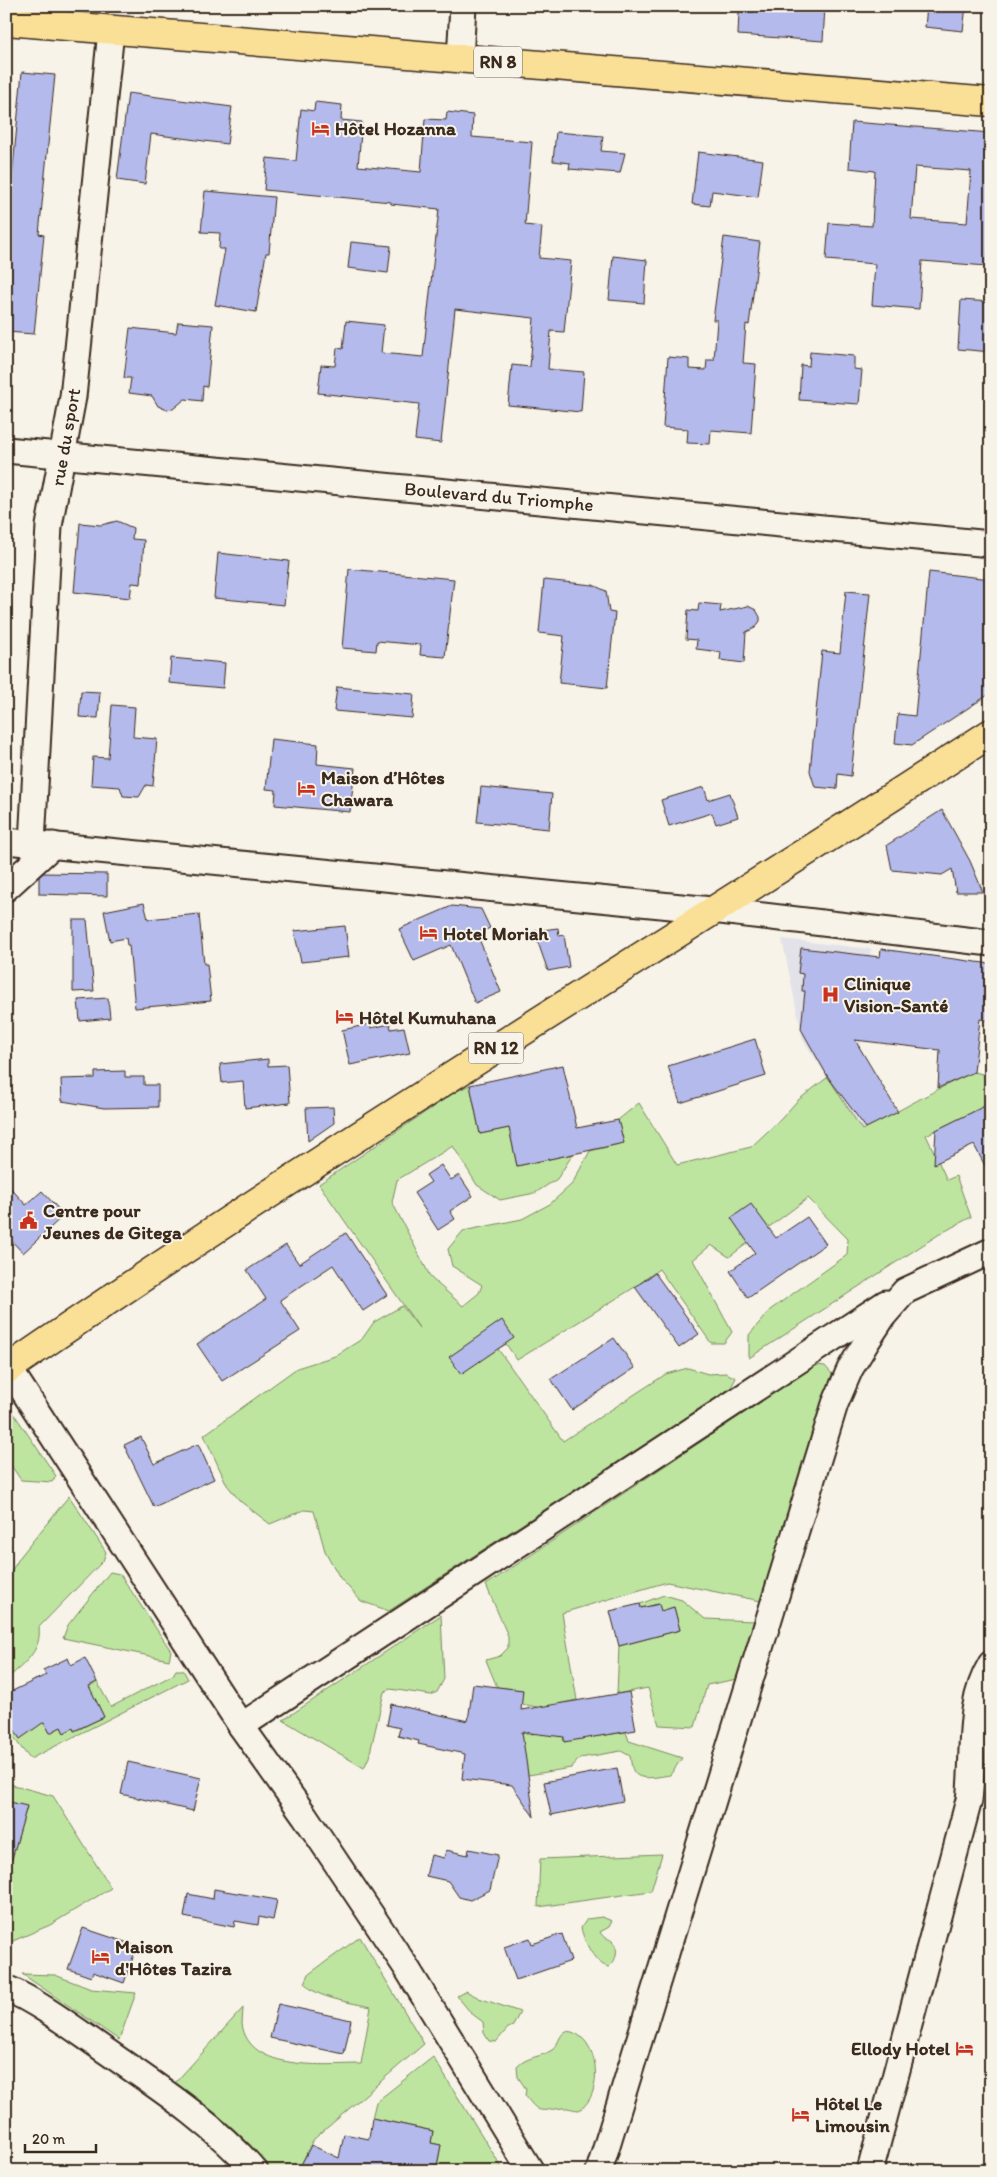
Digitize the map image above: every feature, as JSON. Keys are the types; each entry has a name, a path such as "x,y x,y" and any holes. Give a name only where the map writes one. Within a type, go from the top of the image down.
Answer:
{"main road":[{"name":"RN 8","path":"6,20 111,31 991,102"},
{"name":"RN 12","path":"7,1367 293,1178 712,910 789,864 991,733"}],"street":[{"path":"460,58 463,6"},
{"path":"6,8 43,24"},
{"name":"rue du sport","path":"42,844 49,526 73,397 111,31"},
{"name":"Boulevard du Triomphe","path":"6,450 991,544"},
{"path":"6,841 712,910 991,943"},
{"path":"6,888 42,844"},
{"path":"241,1726 905,1291 991,1251"},
{"path":"599,2171 835,1404 850,1369 867,1341 884,1315 905,1291"},
{"path":"7,1367 241,1726 305,1816 406,1967 531,2171"},
{"path":"870,2171 969,1800 972,1772 971,1740 977,1696 991,1664"},
{"path":"6,1988 58,2017 160,2088 214,2131 242,2156 255,2171"}],"shaded area":[{"name":"Clinique Vision-Santé","path":"782,939 871,949 860,1049 898,1112 862,1130 803,1040"}],"green space":[{"path":"974,1072 991,1076 991,1103 926,1135 947,1180 956,1176 971,1217 938,1235 749,1358 749,1335 770,1310 847,1255 848,1239 808,1198 729,1257 711,1245 693,1260 732,1332 724,1343 711,1343 659,1269 635,1287 517,1360 506,1344 498,1349 563,1441 666,1374 688,1368 708,1374 726,1373 736,1378 730,1389 389,1611 361,1601 340,1578 325,1551 314,1511 304,1510 270,1524 240,1501 227,1485 204,1435 297,1368 335,1356 362,1339 374,1322 402,1306 420,1329 319,1184 455,1092 470,1085 480,1134 509,1128 517,1166 573,1154 557,1179 535,1193 500,1200 477,1185 453,1146 397,1180 392,1202 431,1278 463,1306 479,1293 482,1285 452,1266 448,1249 463,1231 522,1219 550,1204 572,1184 590,1151 623,1143 618,1120 639,1103 677,1165 751,1147 797,1101 828,1077 862,1130"},
{"path":"816,1365 825,1366 832,1374 761,1601 667,1582 562,1613 577,1700 558,1704 564,1741 626,1732 629,1741 682,1758 670,1775 656,1777 646,1778 637,1775 632,1768 630,1756 621,1751 580,1758 571,1768 528,1775 518,1732 534,1734 537,1707 521,1704 522,1690 497,1687 486,1660 500,1656 508,1648 508,1636 486,1585"},
{"path":"6,1407 10,1408 56,1476 52,1482 21,1480 6,1458"},
{"path":"69,1496 106,1552 103,1561 39,1627 39,1636 34,1651 25,1663 6,1680 6,1580 20,1557"},
{"path":"110,1572 120,1574 171,1651 169,1660 63,1638 68,1625"},
{"path":"664,1595 682,1600 705,1619 754,1621 737,1679 707,1685 695,1727 659,1725 648,1688 617,1694 619,1646 680,1630 674,1607 661,1611 658,1604 641,1608 640,1604"},
{"path":"441,1615 444,1679 437,1692 431,1695 390,1689 384,1692 369,1757 364,1768 283,1720"},
{"path":"176,1670 183,1670 188,1679 30,1759 7,1727 6,1717 12,1704 36,1679 47,1701 37,1707 50,1732 61,1727 64,1733 73,1728 75,1731 104,1717 96,1701 84,1689 97,1682 111,1707 173,1675"},
{"path":"6,1783 53,1796 111,1888 50,1925 6,1944 6,1875 27,1807 6,1801"},
{"path":"662,1854 651,1891 538,1907 540,1859"},
{"path":"602,1917 612,1921 609,1927 600,1932 612,1941 616,1948 614,1962 609,1967 599,1962 587,1946 581,1928 587,1919"},
{"path":"360,1937 424,2044 314,2139 300,2167 309,2171 267,2171 174,2084 243,2008 242,2024 248,2040 259,2051 274,2058 291,2062 329,2065 361,2064 371,2007 325,1996 317,1993 305,1983 309,1974"},
{"path":"22,1974 55,1975 91,1989 136,1993 119,2040"},
{"path":"466,1991 479,1998 520,2012 513,2026 508,2028 496,2042 489,2041 484,2033 483,2022 471,2013 457,1996"},
{"path":"566,2031 577,2034 586,2042 592,2053 595,2066 593,2092 587,2103 579,2110 565,2108 538,2109 525,2095 526,2089 518,2077 517,2067 529,2059 552,2050 561,2035"},
{"path":"433,2057 504,2171 436,2171 441,2145 431,2143 433,2131 372,2118 376,2102"}],"building":[{"path":"755,6 825,6 823,41 738,35 739,11 754,12"},
{"path":"927,6 966,6 963,31 925,27"},
{"path":"22,72 55,75 39,234 44,235 34,334 6,332 6,278 11,231 7,231"},
{"path":"128,93 232,107 227,144 151,134 145,184 117,180"},
{"path":"315,102 342,105 341,120 362,122 358,166 421,172 425,119 446,120 447,112 473,115 472,137 532,142 525,225 542,227 539,258 571,261 564,332 551,331 548,369 584,372 581,412 508,405 512,365 530,367 534,318 455,309 441,443 415,440 419,404 318,393 321,365 335,366 337,348 343,349 346,321 384,325 381,353 423,357 439,209 391,204 391,202 264,190 267,158 296,161 301,109 314,111"},
{"path":"852,122 991,133 991,216 987,266 922,261 919,309 872,305 875,264 826,260 829,223 872,226 875,171 849,168","holes":["915,167 971,171 967,223 911,219"]},
{"path":"556,132 603,136 601,151 625,153 620,173 569,169 570,163 553,161"},
{"path":"698,152 763,160 758,197 712,191 710,206 692,204"},
{"path":"205,191 274,197 269,253 266,253 256,312 215,305 225,249 219,249 220,233 201,232"},
{"path":"724,237 760,242 749,325 746,324 743,363 756,364 751,433 711,430 710,444 687,443 688,429 663,427 668,357 689,359 689,369 706,370 707,360 714,360 717,320 713,320"},
{"path":"351,242 391,246 388,273 348,268"},
{"path":"613,256 647,260 644,303 609,300"},
{"path":"961,300 991,302 991,352 958,349"},
{"path":"178,322 213,325 207,387 203,386 202,401 185,399 173,409 167,410 158,406 152,396 129,393 131,378 124,378 130,328 176,333"},
{"path":"810,352 854,356 854,369 862,370 859,404 799,400 801,365 809,366"},
{"path":"117,521 133,528 132,539 144,540 141,584 132,583 130,598 74,592 80,523 101,525"},
{"path":"218,553 289,561 284,605 214,598"},
{"path":"349,569 454,579 445,657 420,655 421,645 377,641 376,651 342,648"},
{"path":"929,572 991,579 991,693 912,745 895,743 898,714 915,716"},
{"path":"544,580 593,585 606,591 609,612 615,613 607,688 559,683 564,636 539,633"},
{"path":"846,591 870,593 851,776 838,774 837,789 815,787 810,771 822,651 840,653"},
{"path":"699,603 721,605 720,612 748,606 756,610 760,621 755,628 746,632 744,663 720,660 721,652 696,649 697,640 686,639 688,610 698,611"},
{"path":"171,658 225,663 223,688 169,683"},
{"path":"337,687 414,694 412,718 334,711"},
{"path":"81,691 100,692 98,718 79,717"},
{"path":"112,705 135,707 133,737 157,739 153,786 146,785 139,797 123,796 120,787 91,785 93,757 108,758"},
{"path":"271,739 318,744 317,764 355,768 350,812 275,805 276,790 266,789"},
{"path":"481,787 552,794 549,829 477,822"},
{"path":"704,787 708,800 730,793 738,817 716,824 712,813 669,826 661,800"},
{"path":"942,810 970,861 983,892 956,892 952,869 942,875 892,870 887,845"},
{"path":"43,873 107,874 107,896 39,894 39,877"},
{"path":"144,903 148,919 199,914 204,964 207,964 211,1001 135,1008 129,945 127,945 126,938 110,941 104,911"},
{"path":"452,906 481,909 490,928 477,934 501,992 475,1003 451,945 414,961 399,929"},
{"path":"73,920 87,920 94,991 73,992"},
{"path":"345,926 349,957 301,962 294,931"},
{"path":"558,928 559,936 564,935 569,967 548,971 534,931"},
{"path":"801,948 880,957 881,949 991,964 991,1021 980,1019 974,1072 938,1088 940,1050 855,1040 898,1112 866,1128 828,1077 801,1029 805,991 802,991 803,974 798,973"},
{"path":"108,998 110,1018 80,1021 78,1000"},
{"path":"370,1024 371,1028 390,1024 391,1029 404,1027 410,1053 350,1065 342,1030"},
{"path":"755,1039 766,1076 680,1103 668,1066"},
{"path":"268,1059 268,1066 287,1065 290,1103 245,1108 243,1081 222,1083 220,1064"},
{"path":"563,1065 577,1128 618,1120 624,1143 517,1166 509,1128 480,1134 470,1085"},
{"path":"125,1071 125,1077 144,1077 144,1085 158,1085 158,1107 104,1108 62,1101 61,1079 95,1078 95,1072"},
{"path":"991,1103 991,1177 974,1145 934,1164 936,1130"},
{"path":"333,1107 334,1123 308,1141 306,1108"},
{"path":"441,1165 451,1180 459,1175 473,1196 450,1211 455,1219 438,1230 414,1193 431,1182 426,1175"},
{"path":"6,1183 26,1205 42,1191 64,1215 23,1253 6,1235"},
{"path":"751,1204 776,1238 807,1217 826,1244 748,1298 730,1271 755,1253 731,1218"},
{"path":"346,1233 387,1295 363,1311 333,1265 280,1300 300,1331 222,1381 197,1344 266,1299 247,1270 286,1245 299,1264"},
{"path":"655,1273 699,1334 679,1348 635,1287"},
{"path":"502,1320 514,1338 461,1374 449,1357"},
{"path":"614,1338 635,1368 572,1410 551,1379"},
{"path":"141,1437 154,1464 198,1444 214,1479 154,1507 124,1445"},
{"path":"640,1604 641,1608 659,1604 661,1611 674,1607 680,1630 619,1646 610,1611"},
{"path":"68,1658 71,1665 85,1658 97,1682 89,1686 104,1717 74,1731 73,1728 64,1733 61,1727 50,1733 44,1722 20,1739 6,1717 6,1694 46,1675 43,1670"},
{"path":"473,1684 523,1690 521,1710 629,1692 636,1730 564,1742 564,1737 522,1732 534,1817 512,1785 462,1779 465,1754 418,1744 419,1741 398,1736 400,1728 387,1725 391,1704 468,1721"},
{"path":"128,1762 201,1778 193,1811 121,1794"},
{"path":"617,1768 623,1801 551,1815 544,1782"},
{"path":"6,1801 27,1806 12,1859 6,1858"},
{"path":"469,1849 498,1855 490,1890 470,1900 459,1897 448,1881 426,1876 431,1855 444,1858 446,1850 468,1855"},
{"path":"214,1889 277,1900 273,1920 259,1917 258,1925 235,1921 234,1927 184,1917 188,1894 213,1899"},
{"path":"83,1928 137,1946 124,1983 93,1972 91,1977 68,1969"},
{"path":"562,1934 571,1961 516,1980 504,1947 530,1938 532,1944"},
{"path":"278,2004 351,2020 344,2054 270,2038"},
{"path":"372,2118 433,2131 431,2143 441,2145 436,2171 298,2171 311,2145 339,2158 344,2134 369,2139"}],"place":[{"name":"Hôtel Hozanna","path":"321,128"},
{"name":"Maison d’Hôtes Chawara","path":"307,788"},
{"name":"Hotel Moriah","path":"429,933"},
{"name":"Clinique Vision-Santé","path":"830,994"},
{"name":"Hôtel Kumuhana","path":"345,1017"},
{"name":"Centre pour Jeunes de Gitega","path":"29,1221"},
{"name":"Maison d'Hôtes Tazira","path":"101,1957"},
{"name":"Ellody Hotel","path":"964,2048"},
{"name":"Hôtel Le Limousin","path":"801,2114"}]}
